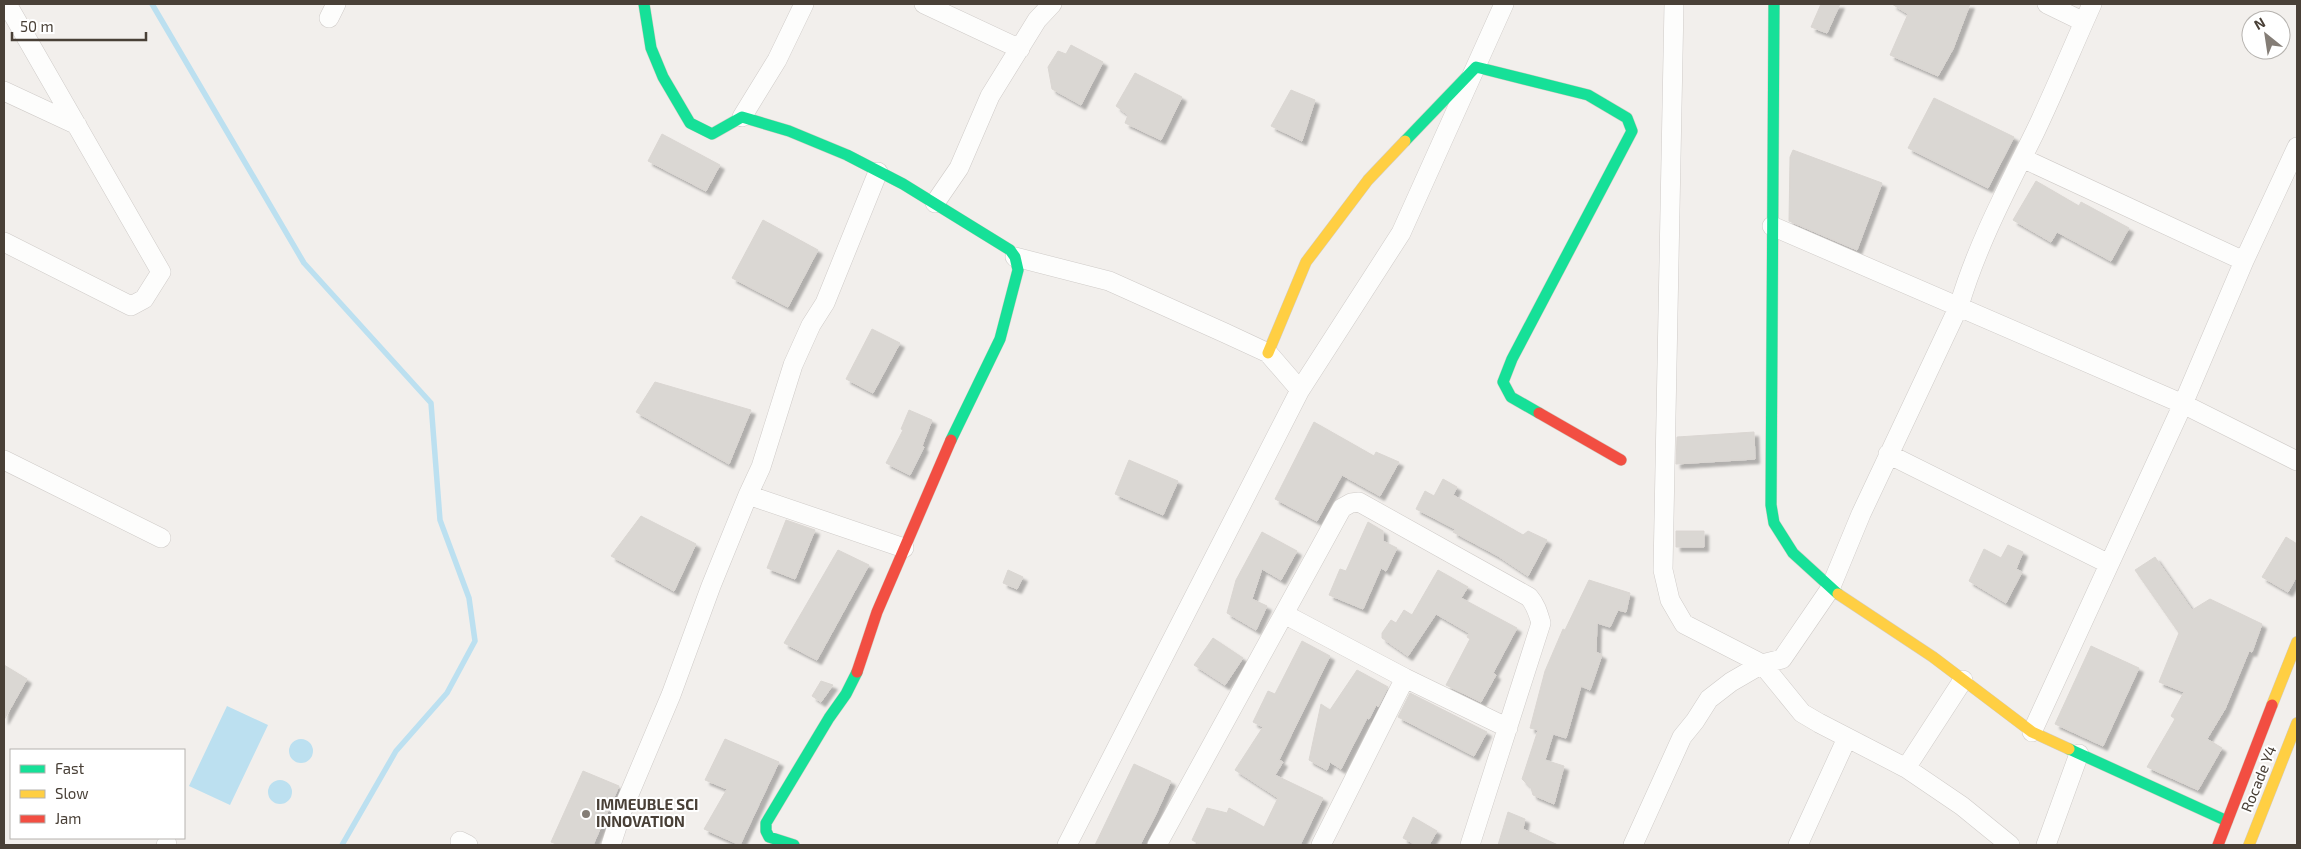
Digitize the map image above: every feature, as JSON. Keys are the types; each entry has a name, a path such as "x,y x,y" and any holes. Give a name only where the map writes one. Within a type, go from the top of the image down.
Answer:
{"main road":[{"path":"644,4 651,48 663,77 690,123 712,134 742,117 790,131 847,156 935,203 1010,250 1016,258 1017,278 1000,339 959,422 904,548 877,612 858,669 846,694 829,718 766,823 766,831 769,837 794,845"},
{"path":"1774,4 1771,505 1774,523 1793,553 1830,589 1933,657 2032,732 2227,821"},
{"path":"1268,353 1306,262 1368,180 1476,67 1588,95 1628,118 1632,131 1512,359 1504,382 1511,397 1621,460"},
{"path":"2218,845 2297,642"},
{"name":"Rocade Y4","path":"2248,845 2297,724"}],"street":[{"path":"4,242 131,306 144,299 160,272 7,4"},
{"path":"742,117 777,60 804,4"},
{"path":"924,4 1020,49"},
{"path":"935,203 960,168 990,96 1037,20 1052,4"},
{"path":"1067,845 1300,390 1401,233 1504,4"},
{"path":"1674,4 1663,570 1670,600 1684,624 1762,664 1802,713 1906,768 1962,806 2010,845"},
{"path":"2047,4 2084,22"},
{"path":"1633,845 1682,737 1695,721 1709,698 1731,682 1762,664 1782,659 1830,589 1888,454 1959,306 1981,244 2092,4"},
{"path":"4,91 77,125"},
{"path":"2032,732 2183,404 2244,261 2297,147"},
{"path":"2022,158 2244,261"},
{"path":"611,845 622,811 671,695 748,495 761,467 793,364 811,325 826,303 878,172"},
{"path":"1772,226 2183,404 2297,461"},
{"path":"1016,258 1109,281 1268,353 1300,390"},
{"path":"1888,454 2109,564"},
{"path":"4,460 161,538"},
{"path":"748,495 904,548"},
{"path":"1157,845 1342,508 1351,503 1359,502 1529,598 1535,604 1542,623 1470,845"},
{"path":"1284,614 1405,678 1508,728"},
{"path":"1321,845 1405,678"},
{"path":"1906,768 1963,680"},
{"path":"1798,845 1847,738"},
{"path":"2046,845 2079,754"}],"water":[{"path":"227,706 268,725 230,805 189,786"},
{"path":"301,739 310,742 313,751 310,760 301,763 292,760 289,751 292,742"},
{"path":"280,780 289,783 292,792 289,801 280,804 271,801 268,792 271,783"}],"building":[{"path":"1821,4 1840,4 1827,33 1811,27"},
{"path":"1892,4 1970,4 1953,49 1938,76 1890,55 1908,14"},
{"path":"1071,45 1103,62 1081,105 1052,89 1048,67 1058,51 1066,54"},
{"path":"1135,73 1182,97 1161,140 1125,123 1128,115 1116,106"},
{"path":"1291,90 1315,100 1302,141 1271,126"},
{"path":"1934,98 2014,137 1988,188 1908,148"},
{"path":"662,134 720,165 706,191 648,161"},
{"path":"1793,150 1882,183 1857,250 1789,221 1790,157"},
{"path":"2036,181 2079,206 2081,202 2129,228 2111,261 2057,232 2051,242 2013,220"},
{"path":"763,220 818,250 788,307 732,278"},
{"path":"872,329 900,343 873,393 846,379"},
{"path":"655,382 751,410 729,464 636,412"},
{"path":"909,410 932,420 922,446 924,447 910,475 886,463 903,430 901,429"},
{"path":"1314,422 1374,456 1376,452 1399,462 1380,496 1342,475 1317,521 1275,499"},
{"path":"1754,432 1755,459 1676,464 1677,437"},
{"path":"1129,460 1178,481 1163,515 1115,494"},
{"path":"1443,479 1457,487 1453,495 1523,535 1528,531 1547,540 1528,576 1498,556 1453,532 1455,529 1416,509 1425,491 1434,496"},
{"path":"641,516 696,544 674,591 611,556"},
{"path":"786,520 815,530 795,579 767,568"},
{"path":"1368,522 1383,531 1383,541 1397,548 1386,571 1381,568 1363,609 1329,595 1340,569 1346,571"},
{"path":"1676,531 1704,531 1704,547 1676,547"},
{"path":"1262,532 1297,551 1281,580 1262,569 1252,599 1267,606 1256,630 1227,613 1236,580"},
{"path":"2286,537 2297,544 2297,576 2288,592 2262,577"},
{"path":"2008,545 2023,552 2016,569 2022,572 2006,603 1969,581 1984,549 2001,558"},
{"path":"838,550 869,565 817,660 784,643"},
{"path":"2155,557 2192,610 2210,599 2262,624 2252,652 2249,651 2225,709 2207,739 2222,748 2198,790 2147,767 2175,719 2171,716 2184,692 2159,682 2179,633 2135,570"},
{"path":"1008,570 1023,577 1017,589 1003,583"},
{"path":"1438,570 1468,587 1461,598 1517,628 1493,673 1496,675 1481,702 1446,685 1470,639 1467,637 1469,633 1436,614 1408,656 1382,638 1382,633 1391,620 1396,623 1404,610 1412,615"},
{"path":"1589,580 1630,593 1626,612 1618,610 1610,627 1597,623 1596,652 1602,655 1590,690 1581,686 1566,738 1553,734 1545,760 1564,766 1554,804 1533,795 1531,788 1522,779 1538,730 1530,728 1545,671 1563,629 1565,630"},
{"path":"1213,638 1243,658 1225,685 1194,665"},
{"path":"1302,641 1330,656 1279,760 1283,762 1275,775 1323,798 1300,845 1201,845 1192,840 1207,808 1227,813 1229,808 1264,827 1278,798 1235,770 1263,727 1253,722 1268,691 1275,694"},
{"path":"2091,646 2139,668 2103,746 2055,724"},
{"path":"4,665 27,679 4,720"},
{"path":"1357,670 1388,687 1378,707 1376,705 1369,719 1367,718 1341,769 1330,762 1327,770 1309,760 1321,704 1330,710"},
{"path":"821,681 833,685 821,702 812,696"},
{"path":"1410,693 1487,732 1474,756 1398,717"},
{"path":"725,739 779,762 740,845 704,829 727,789 705,780"},
{"path":"1134,764 1171,781 1156,814 1140,845 1095,845"},
{"name":"IMMEUBLE SCI INNOVATION","path":"583,771 619,786 593,845 559,845 551,842"},
{"path":"1508,812 1525,819 1523,829 1558,845 1498,845"},
{"path":"1413,817 1437,831 1429,845 1416,845 1403,838"}],"waterway":[{"path":"152,4 304,263 431,403 440,520 469,598 475,641 447,693 396,751 342,845"}],"traffic: fast":[{"path":"644,4 651,48 663,77 690,123 712,134 742,117 789,131 847,155 903,184 1010,250 1015,257 1018,270 1000,339 951,440"},
{"path":"1774,4 1771,505 1774,523 1793,553 1838,594"},
{"path":"1405,141 1476,67 1588,95 1627,118 1632,131 1512,359 1503,382 1511,397 1539,413"},
{"path":"794,845 769,837 766,831 766,823 829,718 846,694 857,672"},
{"path":"2069,749 2227,821"}],"traffic: slow":[{"path":"1268,353 1306,262 1368,180 1405,141"},
{"path":"1838,594 1933,657 2032,732 2069,749"},
{"path":"2272,705 2297,642"},
{"path":"2249,845 2297,723"}],"traffic: jam":[{"path":"1539,413 1621,460"},
{"path":"857,672 877,612 951,440"},
{"path":"2218,845 2272,705"}],"place":[{"name":"IMMEUBLE SCI INNOVATION","path":"586,814"}]}
